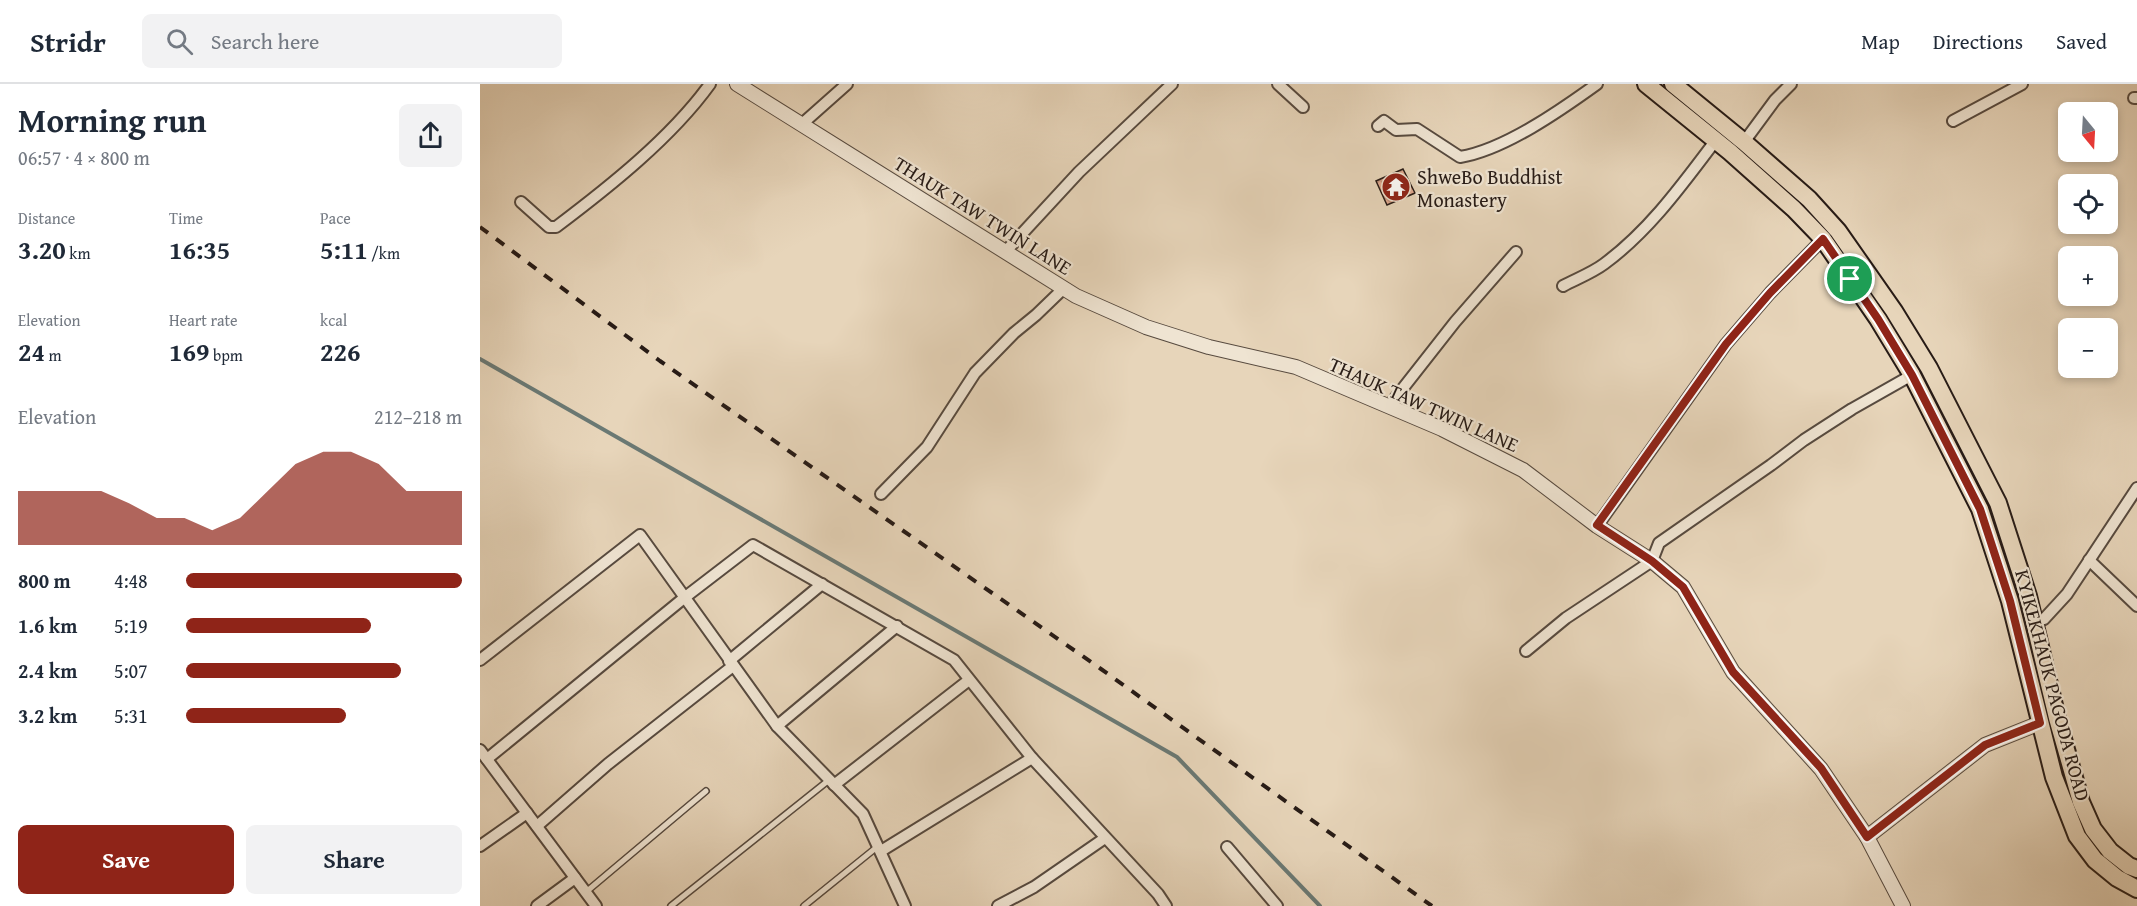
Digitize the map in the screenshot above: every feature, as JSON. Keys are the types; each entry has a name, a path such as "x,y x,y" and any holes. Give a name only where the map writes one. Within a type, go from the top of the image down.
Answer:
{"main road":[{"name":"KYIKEKHAUK PAGODA ROAD","path":"1646,84 1716,140 1794,209 1823,239 1878,319 1912,375 1980,509 2010,601 2054,777 2077,836 2095,860 2117,878 2137,889"},
{"name":"KYIKEKHAUK PAGODA ROAD","path":"1672,84 1744,142 1809,199 1838,231 1900,320 1929,368 1998,503 2035,623 2057,718 2081,802 2093,829 2110,851 2129,866 2137,869"}],"street":[{"path":"521,202 541,222 549,227 556,226 657,143 710,84"},
{"name":"THAUK TAW TWIN LANE","path":"737,84 1076,296 1146,327 1209,347 1296,367 1442,429 1523,470 1597,525 1652,561 1683,587 1733,672 1821,768 1867,837 1903,906"},
{"path":"802,124 847,84"},
{"path":"1006,251 1079,172 1172,84"},
{"path":"1278,84 1303,107"},
{"path":"1378,126 1384,121 1396,130 1417,129 1460,157 1474,155 1506,141 1565,107 1597,84"},
{"path":"1744,142 1775,100 1791,84"},
{"path":"1953,121 2022,84"},
{"path":"1563,286 1603,265 1628,243 1670,201 1716,140"},
{"path":"1597,525 1726,344 1770,293 1823,239"},
{"path":"1389,406 1455,322 1516,252"},
{"path":"881,494 927,447 975,373 1014,333 1064,288"},
{"path":"1526,651 1566,618 1652,561 1659,543 1804,440 1852,409 1912,375"},
{"path":"2035,623 2044,619 2067,594 2137,488"},
{"path":"480,660 640,535 777,726 863,814 905,906"},
{"path":"596,906 482,753 753,545 954,660 1032,758 1158,894 1166,906"},
{"path":"2089,560 2137,606"},
{"path":"537,826 822,584"},
{"path":"777,726 897,626"},
{"path":"832,782 969,680"},
{"path":"1867,837 1985,745 2040,723"},
{"path":"880,848 1032,758"},
{"path":"480,846 527,813"},
{"path":"998,906 1034,887 1105,838"},
{"path":"1227,847 1277,906"},
{"path":"537,906 575,878"}],"lane":[{"path":"671,906 832,782"},
{"path":"585,892 706,791"},
{"path":"804,906 880,848"}],"building":[{"name":"ShweBo Buddhist Monastery","path":"1403,169 1415,193 1387,205 1376,181"}],"waterway":[{"path":"480,359 1177,757 1320,906"}],"railway":[{"path":"480,227 660,361 1101,669 1432,906"}],"place":[{"name":"ShweBo Buddhist Monastery","path":"1396,187"}],"route":[{"path":"1823,239 1850,279 1878,319 1912,375 1980,509 2010,601 2040,723 1985,745 1867,837 1821,768 1733,672 1683,587 1652,561 1597,525 1726,344 1770,293 1823,239"}]}
